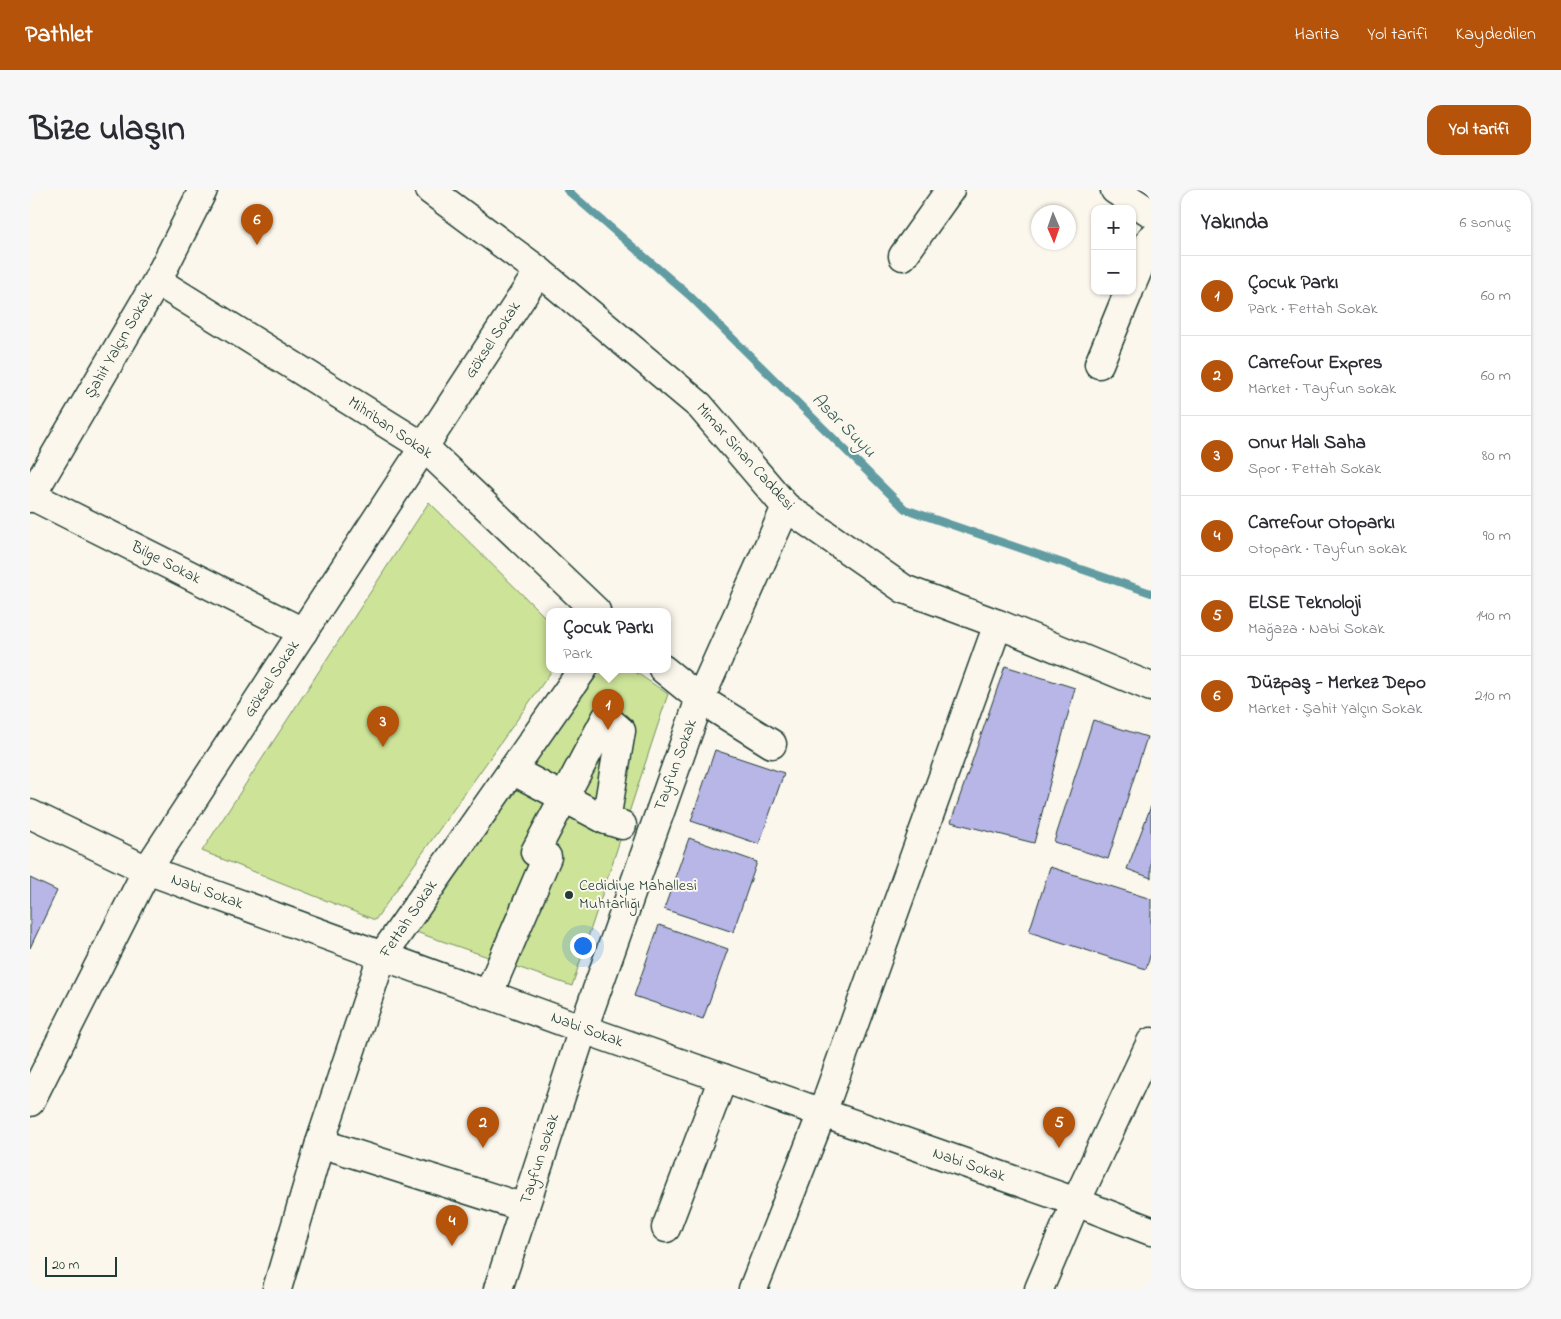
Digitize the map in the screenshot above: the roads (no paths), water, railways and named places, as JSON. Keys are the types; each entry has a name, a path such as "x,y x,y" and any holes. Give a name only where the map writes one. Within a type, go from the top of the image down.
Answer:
{"street":[{"name":"Şahit Yalçın Sokak","path":"30,496 157,281 203,190"},
{"name":"Mimar Sinan Caddesi","path":"430,190 539,271 700,406 786,507 904,589 998,624 1151,687"},
{"path":"903,256 950,190"},
{"path":"1115,190 1151,213"},
{"path":"1136,275 1151,239"},
{"name":"Göksel Sokak","path":"30,1102 147,870 539,271"},
{"name":"Mihriban Sokak","path":"157,281 424,447 593,608"},
{"path":"1099,364 1127,295"},
{"name":"Bilge Sokak","path":"30,496 303,632"},
{"name":"Tayfun Sokak","path":"583,1029 700,699 786,507"},
{"path":"753,1289 822,1113 998,624"},
{"name":"Fettah Sokak","path":"277,1289 320,1143 382,956 580,673"},
{"path":"668,673 700,699 772,744"},
{"path":"488,995 547,856 535,852 564,799 606,718 621,731 614,823 564,799 512,770"},
{"name":"Nabi Sokak","path":"30,814 147,870 488,995 1076,1202 1151,1231"},
{"name":"Tayfun sokak","path":"498,1289 583,1029"},
{"path":"1039,1289 1076,1202 1151,1042"},
{"path":"666,1228 723,1078"},
{"path":"320,1143 524,1208"}],"waterway":[{"name":"Asar Suyu","path":"567,190 690,296 905,509 1151,593"}],"place":[{"name":"Düzpaş - Merkez Depo","path":"257,245"},
{"name":"Çocuk Parkı","path":"608,730"},
{"name":"Onur Halı Saha","path":"383,747"},
{"name":"Cedidiye Mahallesi Muhtarlığı","path":"569,895"},
{"name":"Carrefour Expres","path":"483,1148"},
{"name":"ELSE Teknoloji","path":"1059,1148"},
{"name":"Carrefour Otoparkı","path":"452,1246"}]}
